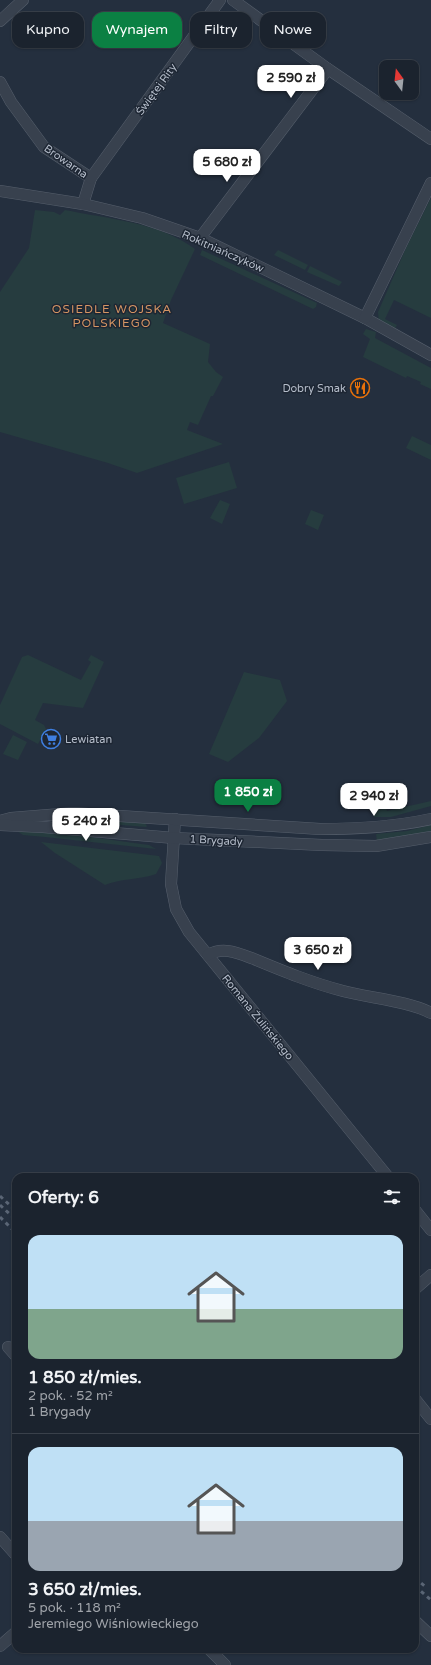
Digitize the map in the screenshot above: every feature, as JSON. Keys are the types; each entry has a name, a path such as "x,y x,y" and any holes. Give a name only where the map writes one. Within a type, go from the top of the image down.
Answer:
{"street":[{"path":"0,21 24,0"},
{"name":"Świętej Rity","path":"91,178 220,0"},
{"path":"233,0 328,70 431,139"},
{"path":"200,238 328,70"},
{"name":"Browarna","path":"0,82 11,102 44,147 91,178 83,204"},
{"path":"365,318 431,183"},
{"name":"Rokitniańczyków","path":"0,191 83,204 142,218 200,238 365,318 431,355"},
{"name":"1 Brygady","path":"0,821 18,817 74,812 320,829 354,829 408,824 431,819"},
{"name":"Romana Żulińskiego","path":"175,820 171,884 176,909 189,932 385,1173"},
{"name":"1 Brygady","path":"0,826 42,827 174,838 279,844 376,846 431,837"},
{"path":"208,955 215,951 224,949 343,991 397,1003 431,1013"},
{"path":"419,1215 431,1230"},
{"path":"419,1286 431,1275"},
{"path":"8,1347 12,1352"},
{"path":"419,1404 431,1419"},
{"path":"0,1537 12,1550"},
{"path":"419,1625 431,1636"},
{"path":"0,1646 12,1636"},
{"path":"213,1653 225,1665"}],"green space":[{"path":"431,198 431,318 394,300 385,319 397,325 394,330 379,322 378,312 406,248"},
{"path":"35,210 54,212 60,215 65,210 133,223 166,233 195,249 171,300 163,323 210,344 208,362 216,372 223,377 213,396 211,396 198,425 190,422 187,430 223,444 137,473 108,463 0,432 0,292 29,248"},
{"path":"202,250 317,303 316,307 313,309 200,255"},
{"path":"278,250 308,265 305,270 274,255"},
{"path":"310,266 342,282 339,286 307,272"},
{"path":"366,329 376,332 375,338 431,368 431,389 420,384 421,382 407,376 406,378 363,357 370,339 363,334"},
{"path":"412,436 431,445 431,460 406,448"},
{"path":"229,462 237,488 184,504 176,478"},
{"path":"220,500 230,504 222,524 210,518"},
{"path":"311,510 324,515 318,530 305,524"},
{"path":"28,655 81,680 91,662 88,660 91,655 104,662 83,708 43,703 35,720 44,725 46,729 38,744 0,724 0,705 22,657"},
{"path":"244,672 280,680 287,701 259,738 228,762 209,754"},
{"path":"13,735 27,742 18,760 3,754"},
{"path":"431,801 431,806 391,817 374,817 373,809 376,803 384,802 387,811"},
{"path":"55,818 86,818 144,822 147,826 59,822"},
{"path":"431,825 431,831 377,841 376,834 407,831"},
{"path":"17,831 68,834 149,845 156,849 23,835"},
{"path":"41,842 159,856 162,863 156,874 105,885 55,853"}],"railway":[{"path":"0,1196 12,1207"},
{"path":"0,1205 12,1216"},
{"path":"0,1217 12,1229"},
{"path":"419,1581 427,1588"},
{"path":"419,1590 431,1600"}],"place":[{"name":"Dobry Smak","path":"360,388"},
{"name":"Lewiatan","path":"51,739"}],"district":[{"name":"OSIEDLE WOJSKA POLSKIEGO","path":"112,316"}]}
